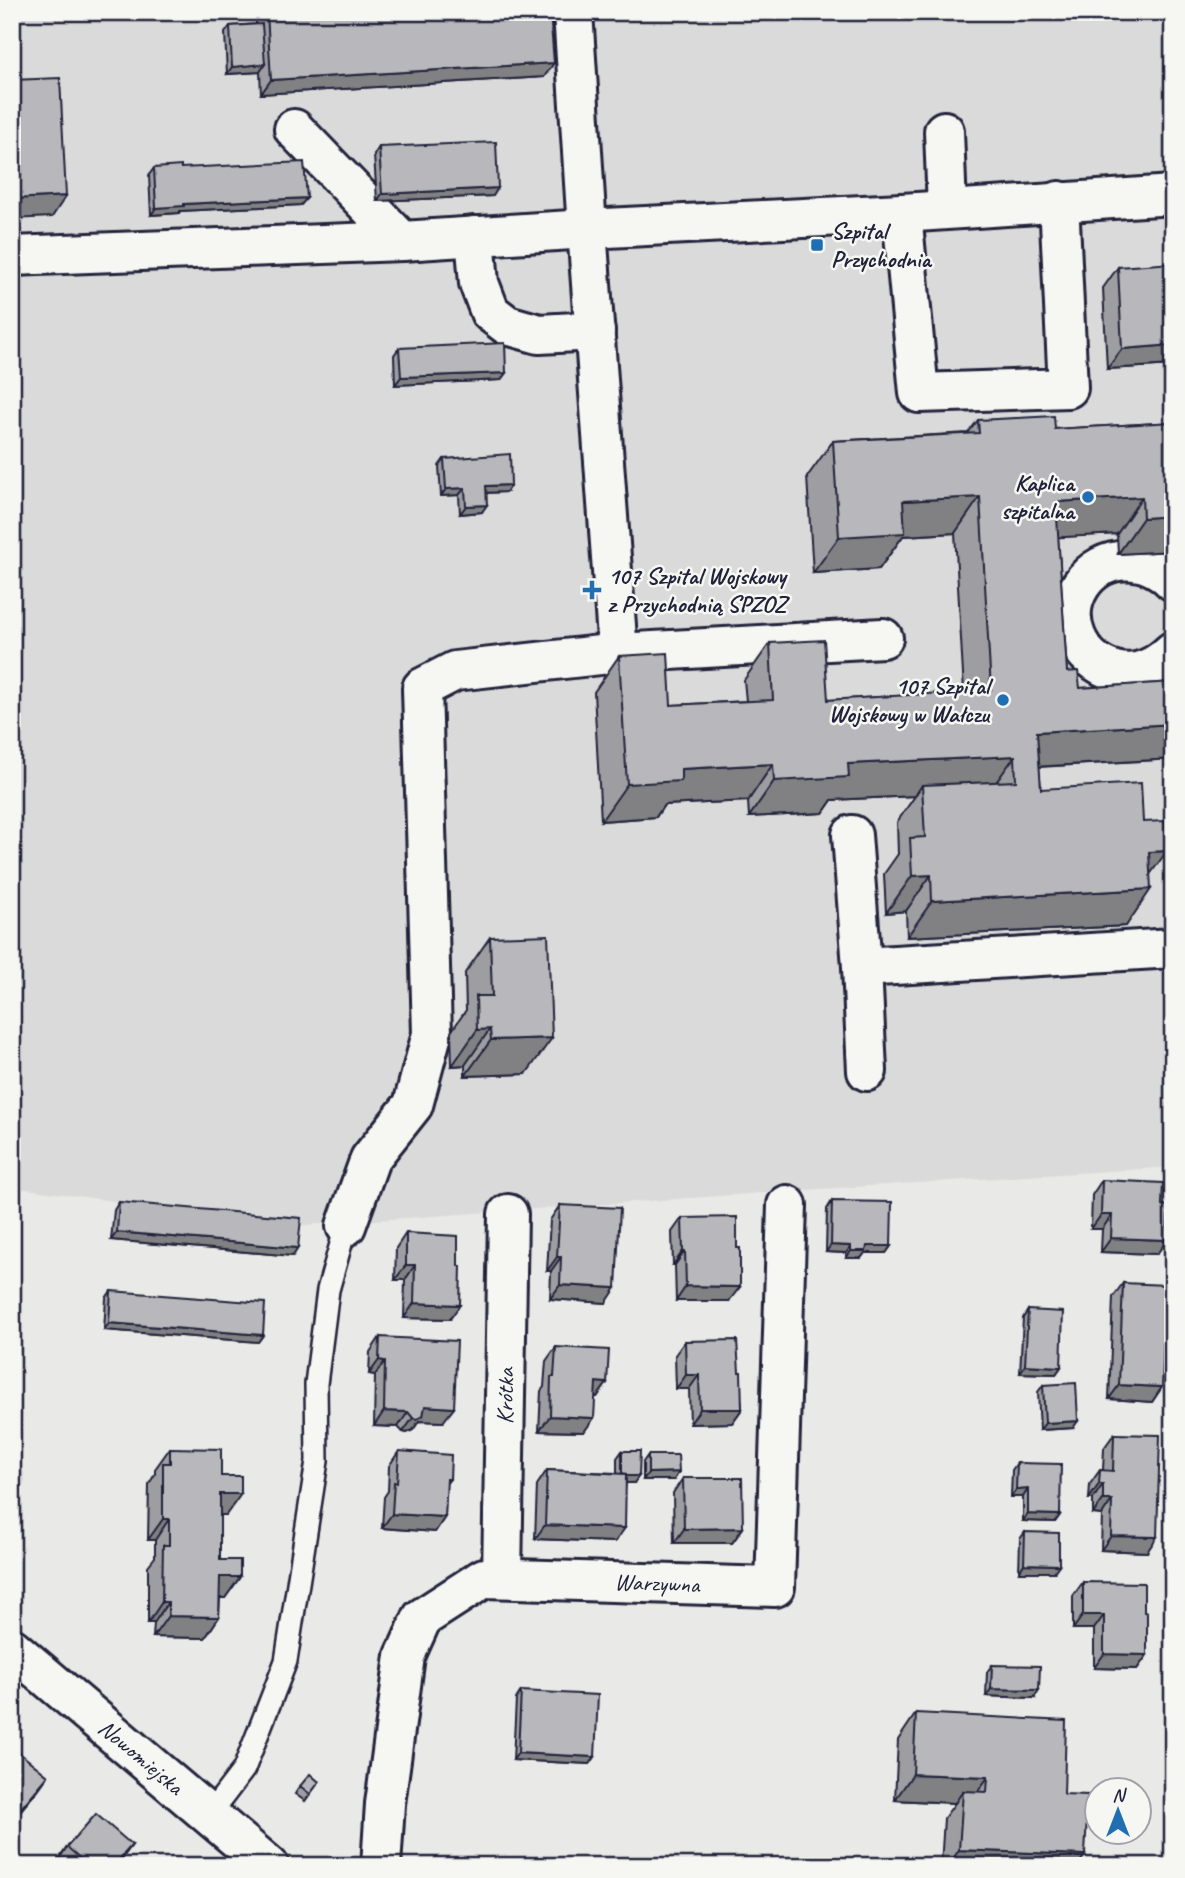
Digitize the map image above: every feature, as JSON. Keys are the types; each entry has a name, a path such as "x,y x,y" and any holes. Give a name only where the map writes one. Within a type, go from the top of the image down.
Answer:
{"street":[{"path":"573,12 618,653"},
{"path":"294,129 402,241"},
{"path":"944,131 947,209"},
{"path":"12,256 402,241 1173,195"},
{"path":"902,213 919,393 1068,388 1059,201"},
{"path":"475,236 479,283 490,312 507,325 539,334 595,331"},
{"path":"1173,581 1148,563 1129,559 1110,562 1093,571 1080,586 1073,604 1072,623 1077,642 1088,657 1104,668 1123,673 1142,671 1160,664 1173,651"},
{"path":"346,1226 370,1158 413,1105 432,1034 422,688 455,671 618,653 883,638"},
{"path":"852,835 867,1071"},
{"path":"862,967 1173,948"},
{"name":"Warzywna","path":"381,1866 385,1804 405,1656 422,1618 484,1578 775,1587 787,1205"},
{"name":"Krótka","path":"502,1578 508,1214"},
{"name":"Nowomiejska","path":"12,1648 269,1866"}],"lane":[{"path":"209,1815 244,1769 286,1661 317,1461 316,1384 328,1290 346,1226"}],"shaded area":[{"name":"107 Szpital Wojskowy z Przychodnią SPZOZ","path":"12,12 1173,12 1173,1167 293,1226 12,1187"},
{"path":"12,1415 25,1480 12,1508"}],"building":[{"path":"267,12 550,12 554,63 271,80"},
{"path":"262,24 265,64 232,67 230,26"},
{"path":"60,78 66,196 12,199 12,80"},
{"path":"496,142 498,188 382,194 379,147"},
{"path":"304,162 307,198 184,204 156,208 154,168"},
{"path":"1173,263 1173,345 1122,349 1118,267"},
{"path":"505,343 506,373 401,377 399,348"},
{"path":"1054,416 1055,429 1173,422 1173,516 1143,518 1142,497 1056,502 1067,672 1078,671 1080,688 1173,682 1173,724 1037,732 1041,789 1141,783 1143,822 1165,821 1167,851 1149,852 1151,889 932,901 931,875 912,876 910,838 925,837 922,785 1016,781 1015,756 848,764 849,777 774,781 773,764 681,769 681,781 627,784 619,656 668,653 671,705 773,700 770,643 824,640 828,700 991,690 980,497 903,501 905,533 839,537 833,441 979,433 978,420"},
{"path":"510,454 511,485 486,486 487,505 466,506 465,488 446,489 444,459"},
{"path":"548,935 552,1038 491,1040 490,1029 477,1030 476,996 492,996 490,937"},
{"path":"1102,1180 1163,1183 1162,1205 1171,1206 1167,1240 1111,1238 1112,1215 1101,1215"},
{"path":"832,1201 892,1202 891,1246 867,1246 866,1251 851,1251 851,1246 831,1245"},
{"path":"119,1202 301,1218 298,1248 117,1232"},
{"path":"560,1205 620,1208 616,1288 560,1285 561,1257 557,1257"},
{"path":"737,1217 740,1287 686,1286 682,1218"},
{"path":"406,1233 458,1236 458,1266 461,1266 460,1305 414,1303 415,1265 406,1265"},
{"path":"1123,1283 1166,1285 1162,1387 1119,1385"},
{"path":"111,1291 265,1303 263,1335 109,1323"},
{"path":"1028,1310 1063,1312 1061,1367 1025,1365"},
{"path":"380,1337 457,1341 454,1408 425,1406 423,1416 417,1419 408,1412 384,1411 385,1361 379,1360"},
{"path":"737,1340 742,1409 700,1409 699,1375 686,1375 685,1341"},
{"path":"556,1347 609,1350 607,1383 596,1382 594,1418 550,1416 551,1377 554,1377"},
{"path":"1076,1383 1078,1421 1045,1423 1043,1385"},
{"path":"1114,1434 1160,1435 1157,1537 1111,1536 1112,1500 1103,1500 1103,1484 1099,1484 1100,1470 1113,1471"},
{"path":"170,1448 221,1449 221,1476 241,1476 241,1494 220,1494 220,1560 240,1560 240,1577 220,1577 219,1617 168,1616 168,1602 162,1602 163,1545 169,1545 169,1519 163,1519 163,1463 170,1463"},
{"path":"399,1451 451,1455 445,1517 392,1514"},
{"path":"622,1451 640,1451 639,1476 626,1476 622,1473"},
{"path":"648,1455 678,1455 679,1472 648,1473"},
{"path":"1017,1463 1061,1464 1060,1515 1028,1514 1028,1489 1016,1490"},
{"path":"547,1470 626,1474 625,1528 545,1525"},
{"path":"683,1478 742,1478 743,1528 684,1529"},
{"path":"1025,1532 1059,1533 1059,1565 1024,1564"},
{"path":"1083,1582 1144,1583 1147,1655 1104,1654 1104,1615 1083,1615"},
{"path":"992,1665 1040,1666 1039,1690 991,1689"},
{"path":"521,1691 598,1695 595,1757 518,1753"},
{"path":"916,1713 1066,1721 1064,1794 1084,1795 1085,1855 959,1850 963,1791 987,1792 988,1777 913,1774"},
{"path":"12,1747 48,1776 12,1819"},
{"path":"310,1774 319,1782 310,1794 300,1786"},
{"path":"96,1814 132,1845 113,1866 89,1866 67,1847"}],"place":[{"name":"Szpital Przychodnia","path":"817,245"},
{"name":"Kaplica szpitalna","path":"1088,497"},
{"name":"107 Szpital Wojskowy z Przychodnią SPZOZ","path":"592,590"},
{"name":"107 Szpital Wojskowy w Wałczu","path":"1003,700"}]}
